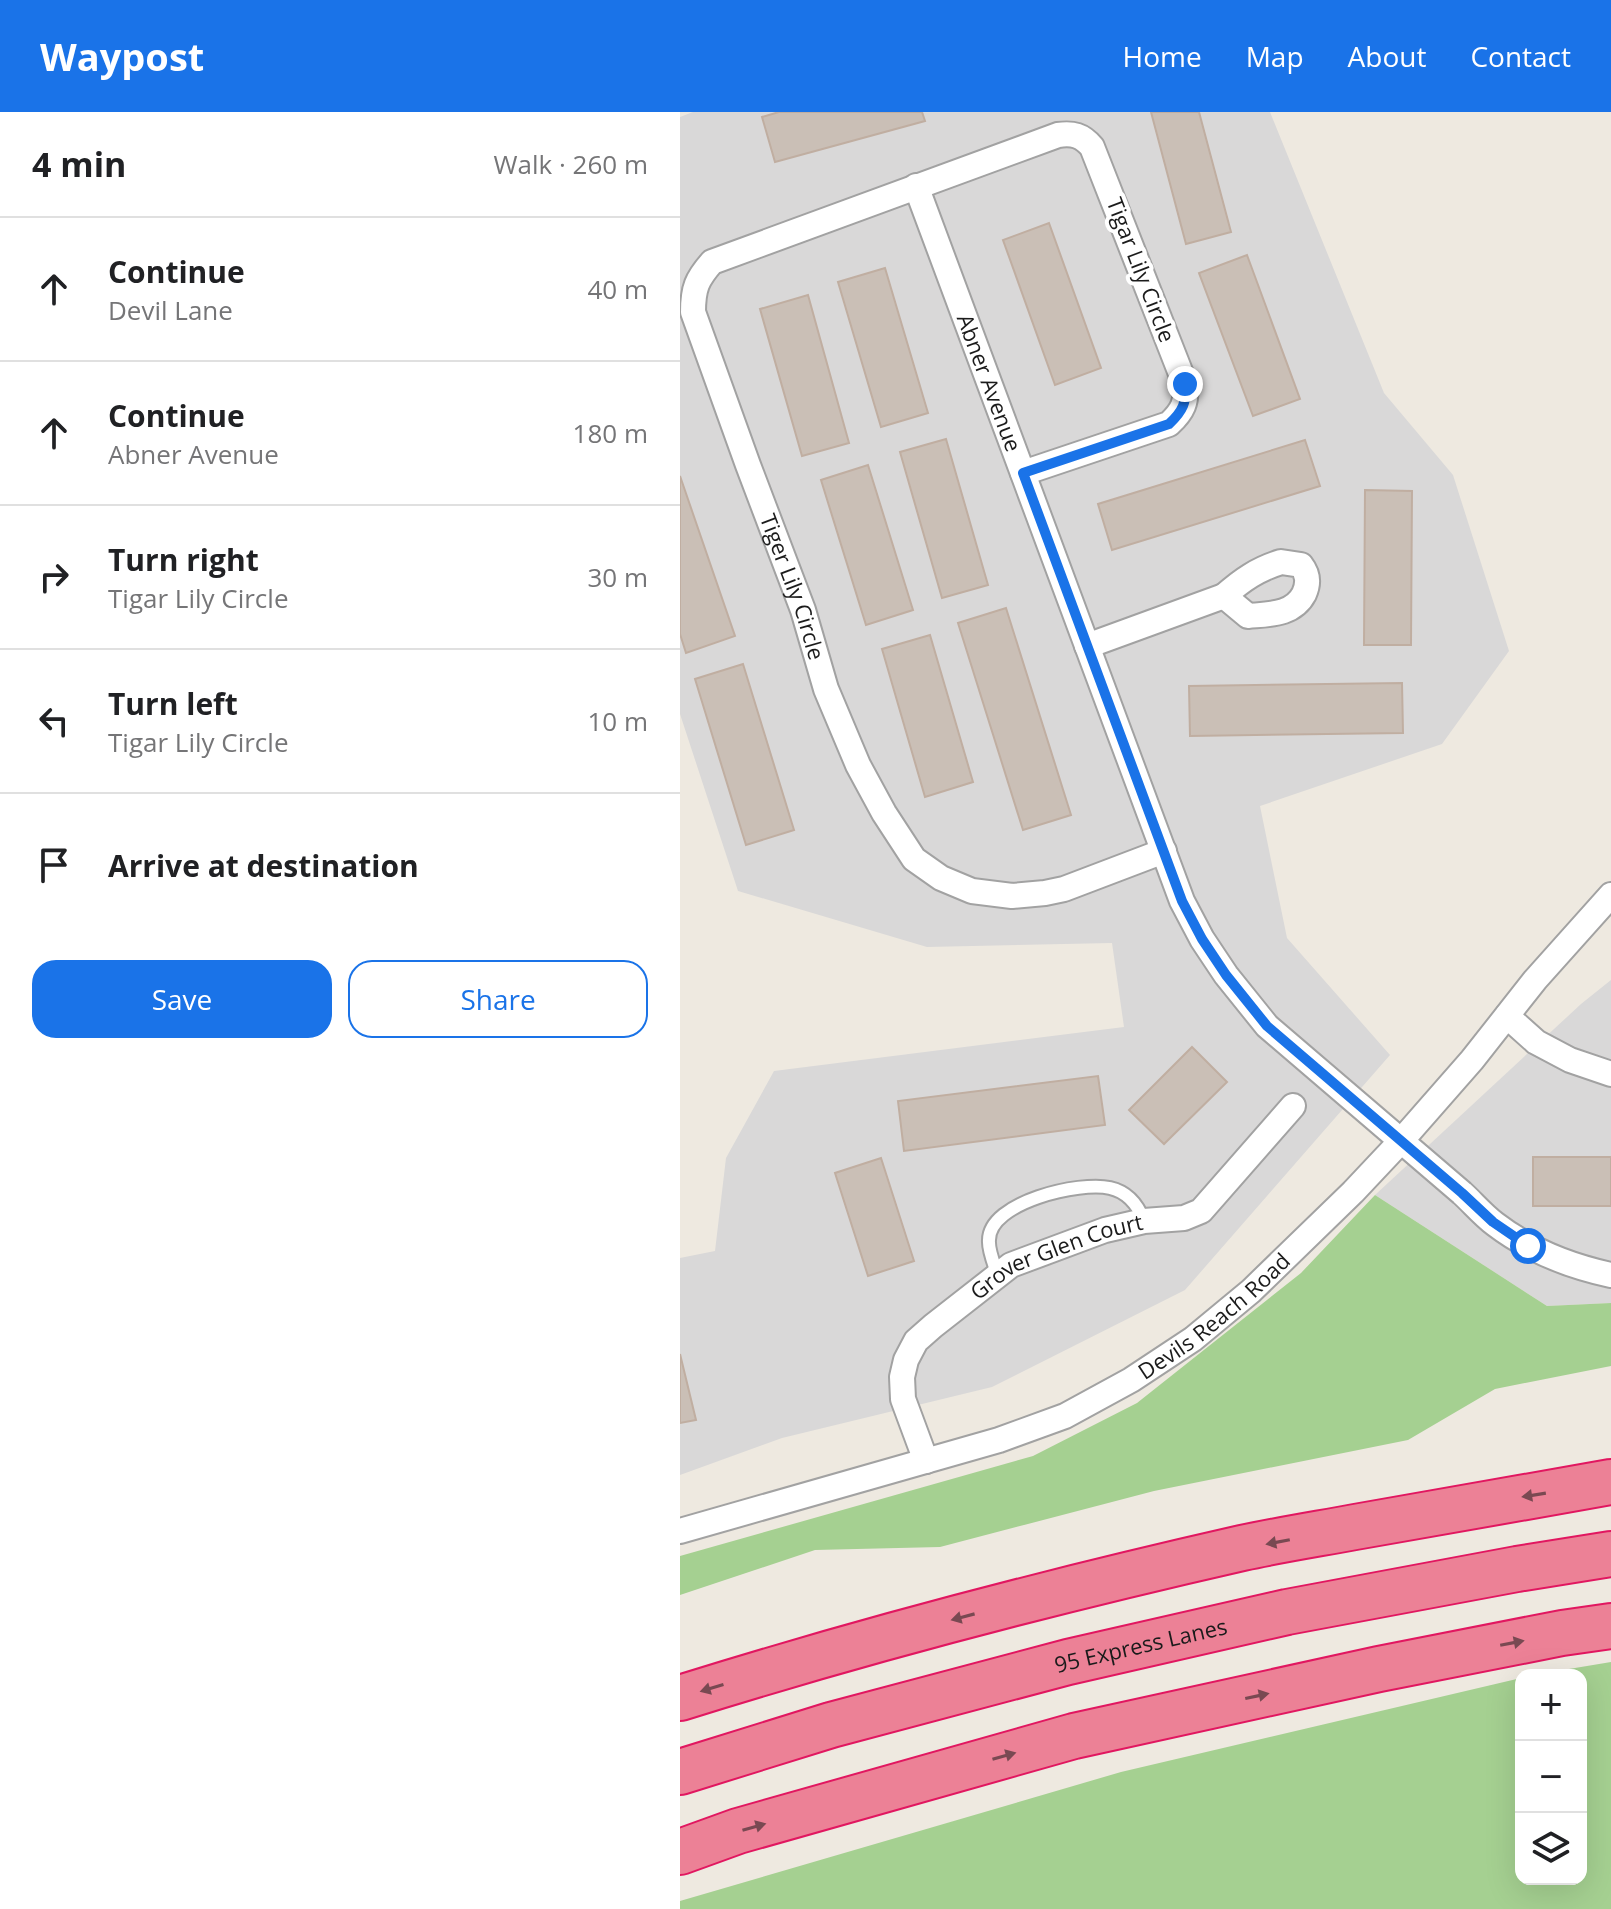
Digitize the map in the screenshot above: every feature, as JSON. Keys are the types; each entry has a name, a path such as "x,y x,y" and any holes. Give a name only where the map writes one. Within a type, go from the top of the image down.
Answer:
{"highway":[{"path":"680,1698 783,1666 977,1613 1244,1548 1611,1482"},
{"name":"95 Express Lanes","path":"680,1772 831,1725 1068,1662 1287,1612 1611,1554"},
{"path":"680,1852 738,1831 1074,1736 1379,1669 1611,1626"}],"street":[{"name":"Tigar Lily Circle","path":"916,186 1058,135 1072,133 1085,139 1092,147 1185,384 1186,399 1181,413 1169,424 1023,473"},
{"name":"Abner Avenue","path":"916,186 1182,901 1202,939 1232,984 1267,1026 1493,1222 1528,1246 1567,1263 1611,1275"},
{"name":"Tiger Lily Circle","path":"916,186 712,262 700,276 693,293 693,312 803,610 826,689 858,765 884,813 914,859 941,878 985,893 1012,896 1045,893 1064,889 1164,851"},
{"path":"1087,646 1224,596"},
{"name":"Devils Reach Road","path":"680,1531 999,1440 1065,1416 1131,1380 1193,1339 1251,1291 1353,1192 1401,1141 1535,980 1611,895"},
{"path":"1507,1016 1536,1042 1570,1060 1611,1074"},
{"name":"Grover Glen Court","path":"926,1461 903,1399 902,1377 906,1360 916,1341 1011,1265 1105,1230 1144,1221 1184,1218 1201,1211 1293,1106"}],"lane":[{"path":"998,1276 988,1240 994,1224 1008,1211 1043,1195 1085,1188 1109,1188 1126,1195 1139,1208 1144,1221"}],"shaded area":[{"path":"693,112 1270,112 1384,393 1453,475 1509,651 1442,744 1260,806 1287,938 1390,1055 1185,1290 992,1387 782,1438 680,1475 680,1258 715,1251 726,1158 774,1071 1124,1027 1112,943 927,947 738,891 680,714 680,117"},
{"path":"1611,980 1611,1303 1547,1306 1375,1195 1581,1004"}],"green space":[{"path":"1375,1195 1547,1306 1611,1303 1611,1366 1495,1389 1408,1440 1154,1491 940,1547 815,1550 680,1595 680,1556 1033,1456 1137,1403 1301,1273"},
{"path":"1611,1662 1611,1909 680,1909 680,1901 1121,1772 1515,1679 1515,1885 1587,1885 1587,1669 1569,1669"}],"building":[{"path":"779,112 922,112 925,121 775,162 762,117"},
{"path":"1151,112 1199,112 1231,232 1186,244"},
{"path":"1049,223 1101,368 1055,385 1003,240"},
{"path":"1247,255 1300,399 1253,416 1199,273"},
{"path":"885,268 928,413 881,427 838,282"},
{"path":"808,295 849,443 802,456 760,309"},
{"path":"946,439 988,585 942,598 900,452"},
{"path":"1305,440 1320,486 1112,550 1098,504"},
{"path":"868,465 913,610 866,625 821,480"},
{"path":"680,476 735,636 686,653 680,634"},
{"path":"1365,490 1412,491 1411,645 1364,645"},
{"path":"1006,608 1071,815 1023,830 958,623"},
{"path":"930,635 973,782 925,797 882,649"},
{"path":"743,664 794,830 746,845 695,679"},
{"path":"1402,683 1403,733 1190,736 1189,686"},
{"path":"1192,1047 1227,1082 1164,1144 1129,1110"},
{"path":"1098,1076 1105,1125 904,1151 898,1101"},
{"path":"1533,1157 1611,1157 1611,1206 1533,1206"},
{"path":"881,1158 914,1261 868,1276 835,1173"},
{"path":"680,1354 696,1420 680,1423"}],"route":[{"path":"1185,384 1186,399 1181,413 1169,424 1023,473 1182,901 1202,939 1232,984 1267,1026 1493,1222 1528,1246"}]}
